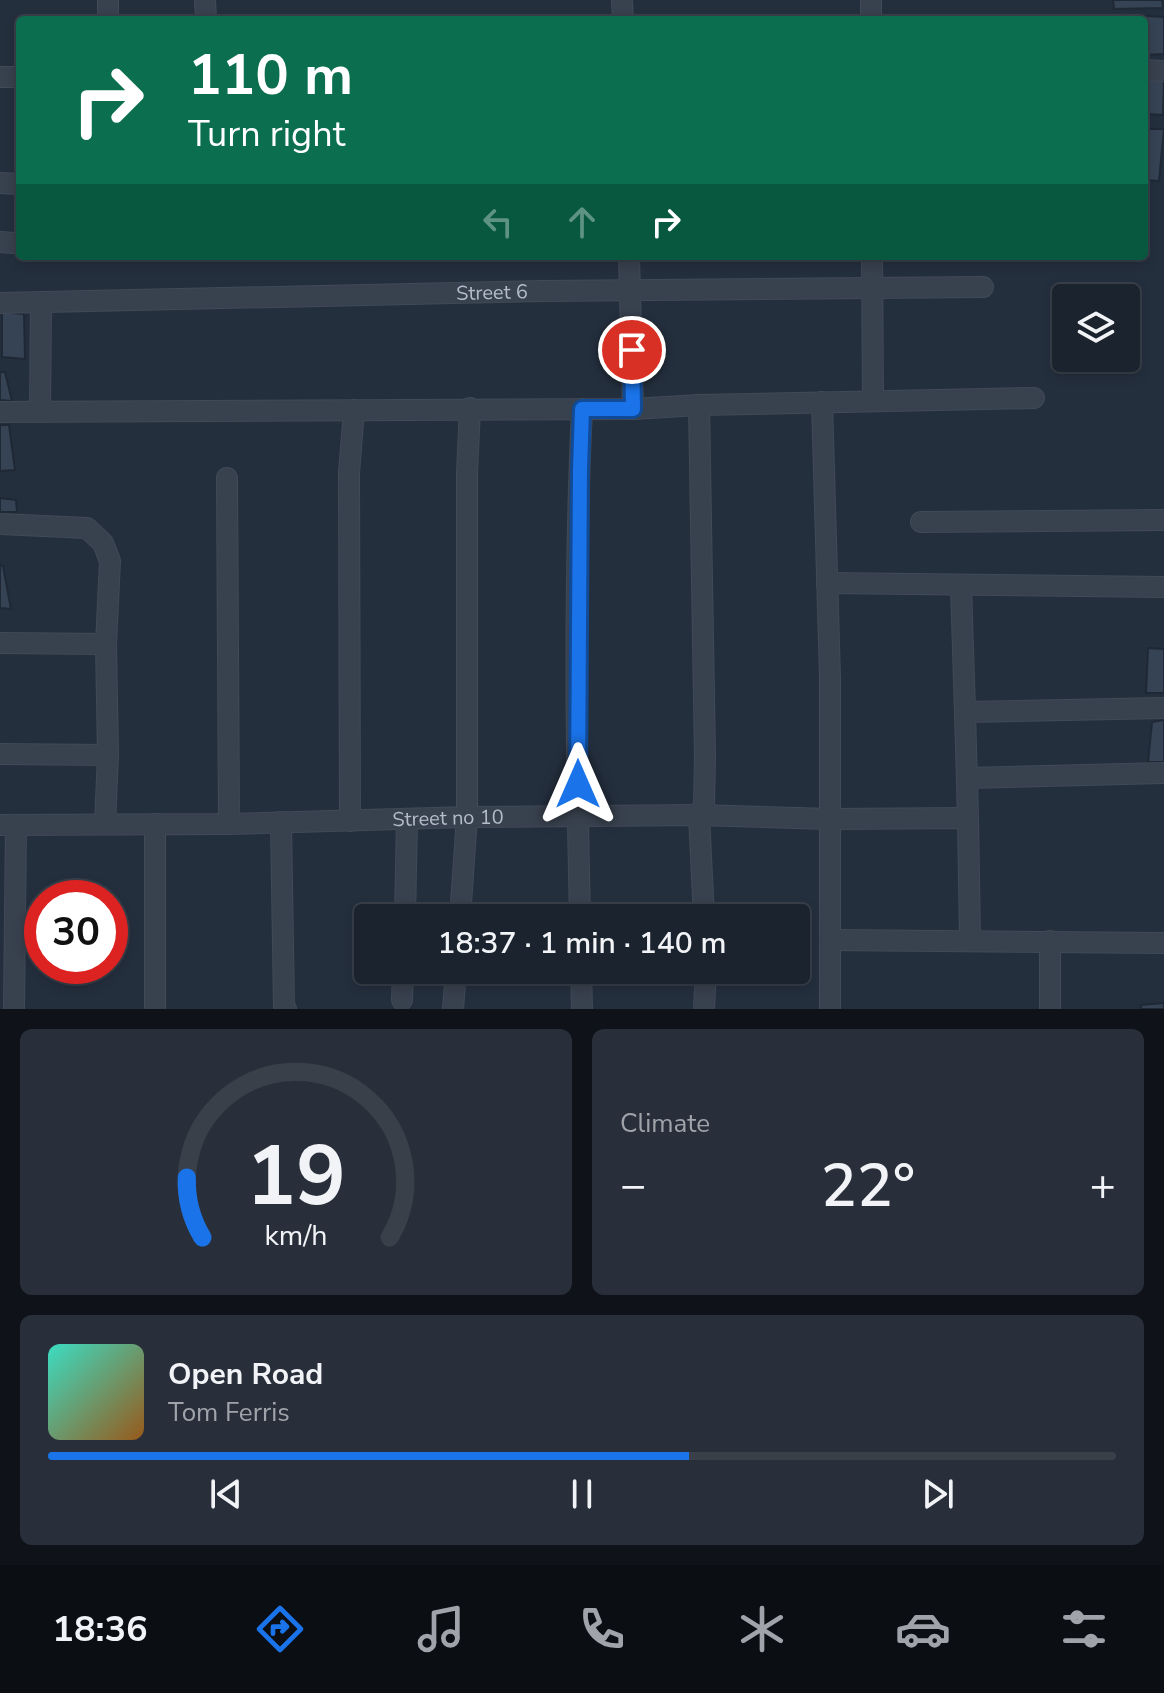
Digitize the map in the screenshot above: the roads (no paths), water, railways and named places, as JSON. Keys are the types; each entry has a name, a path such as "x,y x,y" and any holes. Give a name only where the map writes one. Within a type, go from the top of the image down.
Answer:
{"street":[{"path":"629,260 633,409"},
{"path":"872,260 873,401"},
{"name":"Street 6","path":"0,303 630,290 983,287"},
{"path":"40,412 41,302"},
{"path":"0,412 633,409 1034,398"},
{"path":"822,402 827,583 830,1009"},
{"path":"699,405 705,756 704,805 699,815 703,904"},
{"path":"461,904 467,817 467,473 470,408"},
{"path":"580,904 579,485 582,409"},
{"path":"350,821 349,473 354,410"},
{"path":"227,478 229,824"},
{"path":"921,522 1164,520"},
{"path":"0,524 87,528 103,543 110,561 106,644 108,755 105,824"},
{"path":"827,583 1164,587"},
{"path":"961,586 970,940"},
{"path":"0,643 106,644"},
{"path":"965,712 1164,708"},
{"path":"0,754 108,755"},
{"path":"967,778 1164,773"},
{"name":"Street no 10","path":"8,825 699,815 830,819 968,818"},
{"path":"405,904 407,819"},
{"path":"281,822 286,1009"},
{"path":"155,824 155,1009"},
{"path":"8,825 14,1009"},
{"path":"830,940 1164,943"},
{"path":"1050,941 1050,1009"},
{"path":"402,1000 403,984"},
{"path":"453,1009 455,984"},
{"path":"581,984 582,1009"},
{"path":"704,1009 705,984"}]}
